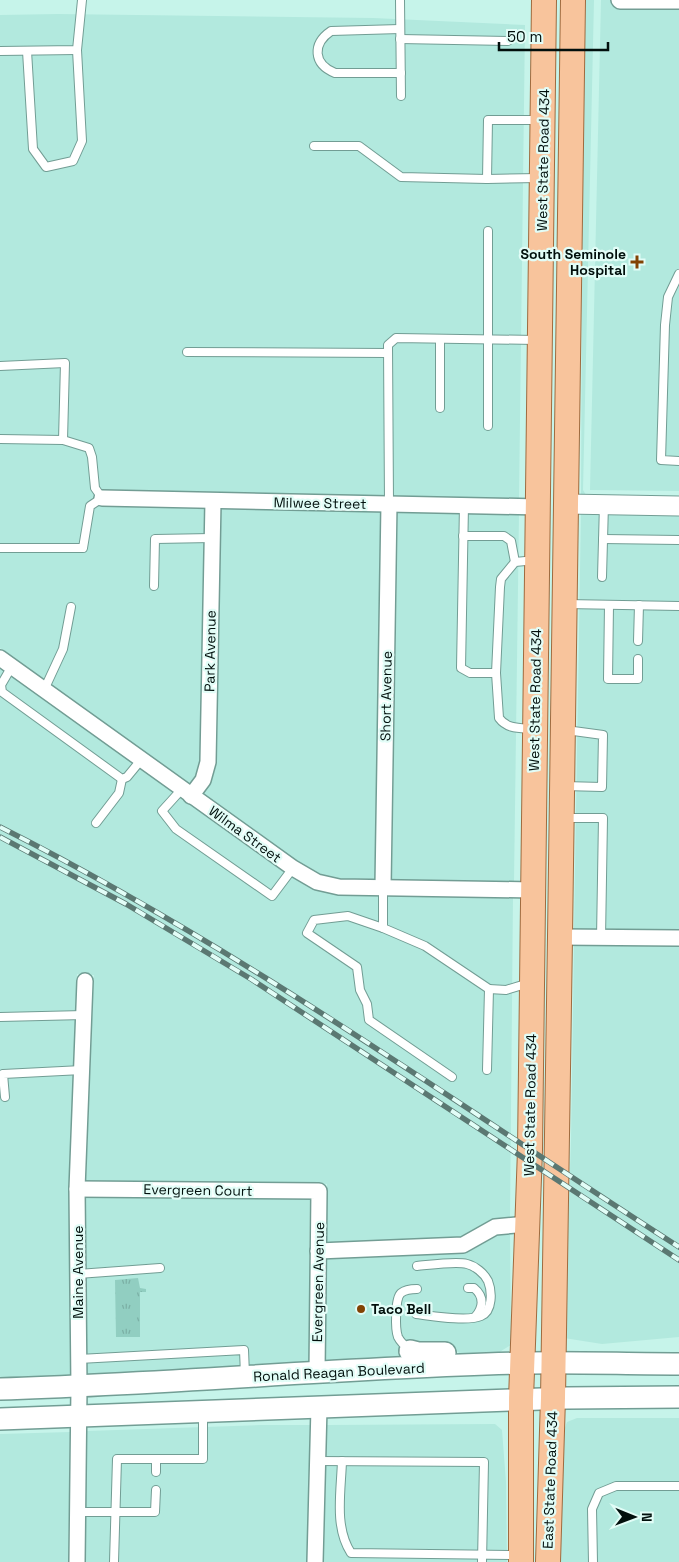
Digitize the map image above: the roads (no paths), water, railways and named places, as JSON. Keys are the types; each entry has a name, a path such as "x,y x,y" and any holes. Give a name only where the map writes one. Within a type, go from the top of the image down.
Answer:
{"main road":[{"name":"West State Road 434","path":"521,1399 530,1150 535,729 526,561 538,507 544,0"},
{"name":"West State Road 434","path":"553,1398 573,0"},
{"path":"539,462 550,488 566,504"},
{"path":"538,507 551,526 565,555"},
{"path":"410,1351 450,1354 463,1366"},
{"name":"Ronald Reagan Boulevard","path":"0,1389 79,1387 317,1372 523,1363 679,1364"},
{"path":"0,1420 521,1399 679,1397"},
{"name":"East State Road 434","path":"548,1562 553,1398"},
{"name":"East State Road 434","path":"521,1399 521,1558"}],"street":[{"path":"619,0 620,2 679,1"},
{"name":"Milwee Street","path":"102,498 538,507"},
{"name":"Park Avenue","path":"186,792 203,780 208,762 213,501"},
{"name":"Short Avenue","path":"383,887 389,504"},
{"path":"566,504 679,506"},
{"name":"Wilma Street","path":"6,662 293,868 317,882 339,887 533,890"},
{"path":"560,938 679,938"},
{"name":"Maine Avenue","path":"76,1562 79,1387 77,1189 85,981"},
{"name":"Evergreen Court","path":"77,1189 319,1191"},
{"name":"Evergreen Avenue","path":"317,1372 319,1191"},
{"path":"318,1252 463,1245 496,1227 527,1224"},
{"path":"315,1562 319,1407"}],"lane":[{"path":"27,51 33,149 46,167 73,161 82,141 77,50 82,0"},
{"path":"400,0 401,96"},
{"path":"400,28 331,30 320,42 317,54 320,63 325,69 335,73 401,73"},
{"path":"400,39 508,41"},
{"path":"0,51 77,50"},
{"path":"488,179 488,120 543,120"},
{"path":"314,146 358,146 401,177 542,178"},
{"path":"488,231 488,426"},
{"path":"679,274 668,297 661,460 679,461"},
{"path":"389,504 388,345 396,338 541,340"},
{"path":"440,338 440,408"},
{"path":"187,352 388,353"},
{"path":"0,366 65,363 63,440"},
{"path":"0,439 63,440 89,448 95,488 102,498 90,506 83,548 0,548"},
{"path":"602,577 604,504"},
{"path":"464,505 461,668 470,673 496,673"},
{"path":"463,536 504,536 511,541 526,561 501,579 496,673 499,718 510,727 535,729"},
{"path":"154,586 155,539 212,538"},
{"path":"603,539 679,540"},
{"path":"564,604 679,606"},
{"path":"608,604 608,679 638,679 638,659"},
{"path":"638,641 639,605"},
{"path":"44,690 64,649 72,607"},
{"path":"6,662 0,685 2,692 122,779"},
{"path":"562,786 602,787 603,735 563,730"},
{"path":"122,779 128,777 141,760"},
{"path":"96,823 119,793 122,779"},
{"path":"186,792 162,811 176,829 272,896 293,868"},
{"path":"562,818 603,818 601,938"},
{"path":"383,887 383,928"},
{"path":"452,1077 369,1020 368,1004 360,990 357,967 307,933 314,920 348,916 383,928 425,946 489,989 506,990 531,983"},
{"path":"487,1070 489,989"},
{"path":"0,1017 84,1015"},
{"path":"5,1097 3,1074 82,1070"},
{"path":"416,1266 463,1263 474,1267 487,1280 490,1305 486,1313 475,1318 441,1318 416,1314"},
{"path":"78,1274 160,1268"},
{"path":"468,1288 474,1288 481,1296 482,1305 480,1312 475,1318"},
{"path":"410,1351 398,1337 397,1300 399,1294 417,1289"},
{"path":"79,1359 244,1350 245,1377"},
{"path":"114,1562 116,1459 203,1460 203,1412"},
{"path":"156,1459 156,1472"},
{"path":"318,1462 484,1462 482,1558"},
{"path":"342,1462 340,1521 346,1545 351,1553 521,1558"},
{"path":"593,1562 592,1509 599,1493 616,1486 679,1486"},
{"path":"77,1512 155,1512 156,1490"}],"railway":[{"path":"0,827 175,923 260,975 345,1028 679,1247"},
{"path":"0,837 126,904 251,979 679,1260"}],"place":[{"name":"South Seminole Hospital","path":"637,262"},
{"name":"Taco Bell","path":"361,1309"}]}
